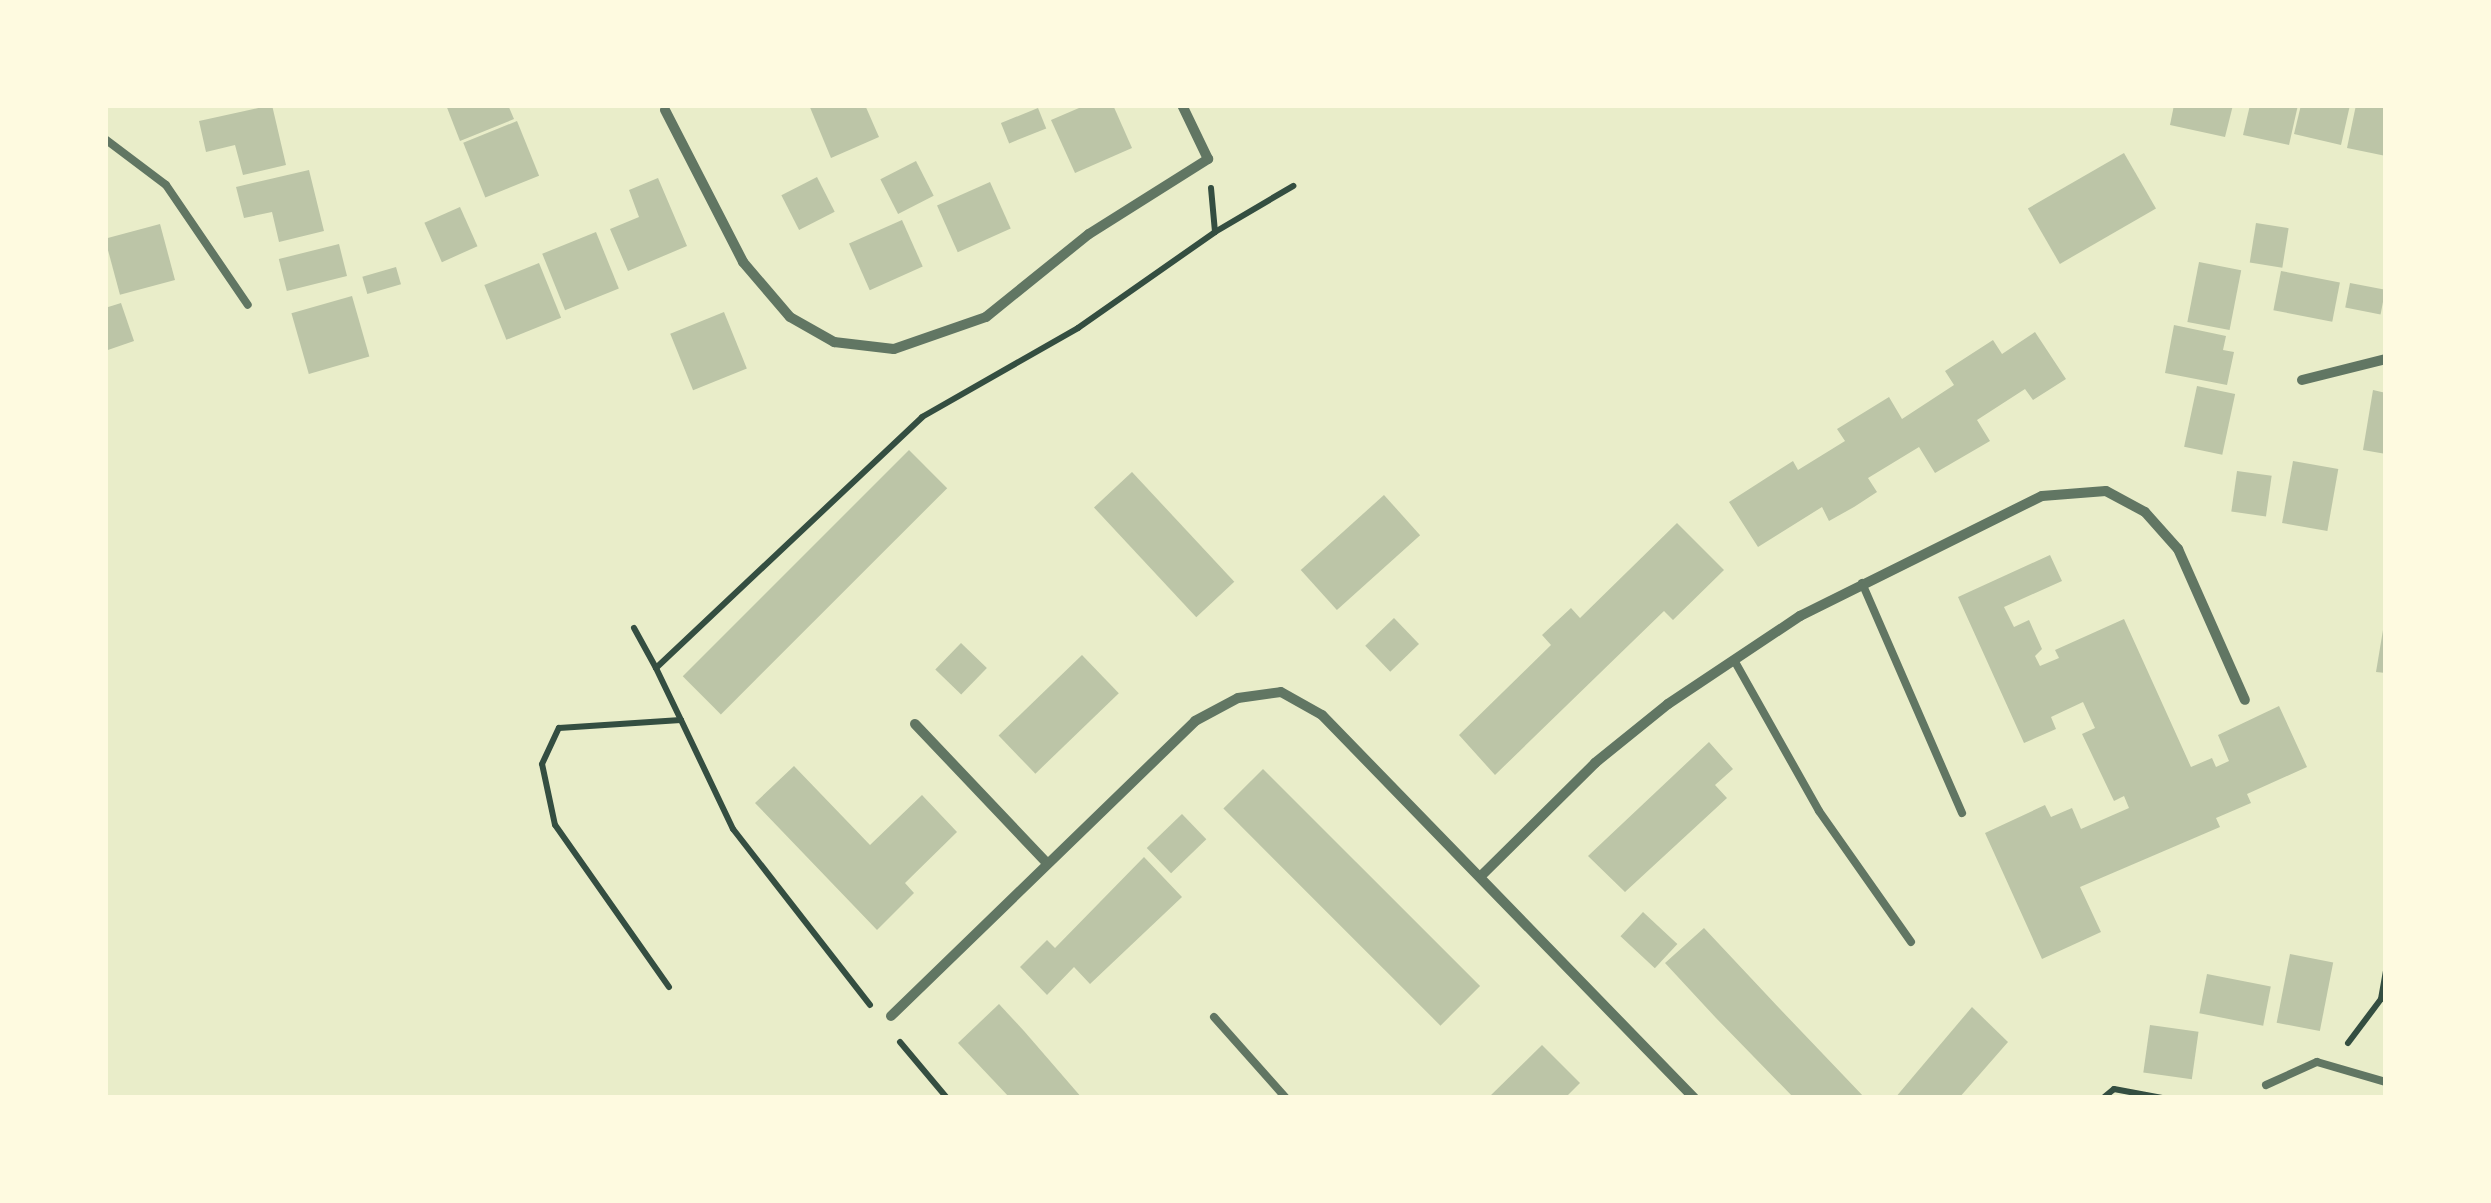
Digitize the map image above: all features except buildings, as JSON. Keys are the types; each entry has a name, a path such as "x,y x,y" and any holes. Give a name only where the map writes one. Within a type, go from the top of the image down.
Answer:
{"street":[{"path":"665,110 743,262 790,317 834,342 894,349 986,317 1089,234 1208,159 1182,105"},
{"path":"2302,380 2386,359"},
{"path":"1483,874 1595,762 1734,660 1862,583 2042,496 2106,492 2146,512 2178,548 2246,700"},
{"path":"887,1019 1194,720 1238,698 1280,692 1322,715 1483,874 1694,1098"},
{"path":"914,724 1045,861"},
{"path":"1674,1098 1684,1088"}],"lane":[{"path":"105,139 166,185 248,305"},
{"path":"1862,583 1962,813"},
{"path":"1734,660 1820,811 1911,942"},
{"path":"1214,1017 1286,1098"},
{"path":"2266,1084 2317,1062 2386,1082"}],"path":[{"path":"1208,159 1215,232"},
{"path":"656,668 922,417 1078,328 1215,232 1293,186"},
{"path":"634,628 733,829 887,1019"},
{"path":"668,987 555,825 542,764 559,728 681,720"},
{"path":"2336,1066 2381,998 2386,971"},
{"path":"896,1038 948,1098"},
{"path":"2103,1098 2114,1089 2162,1098"}]}
